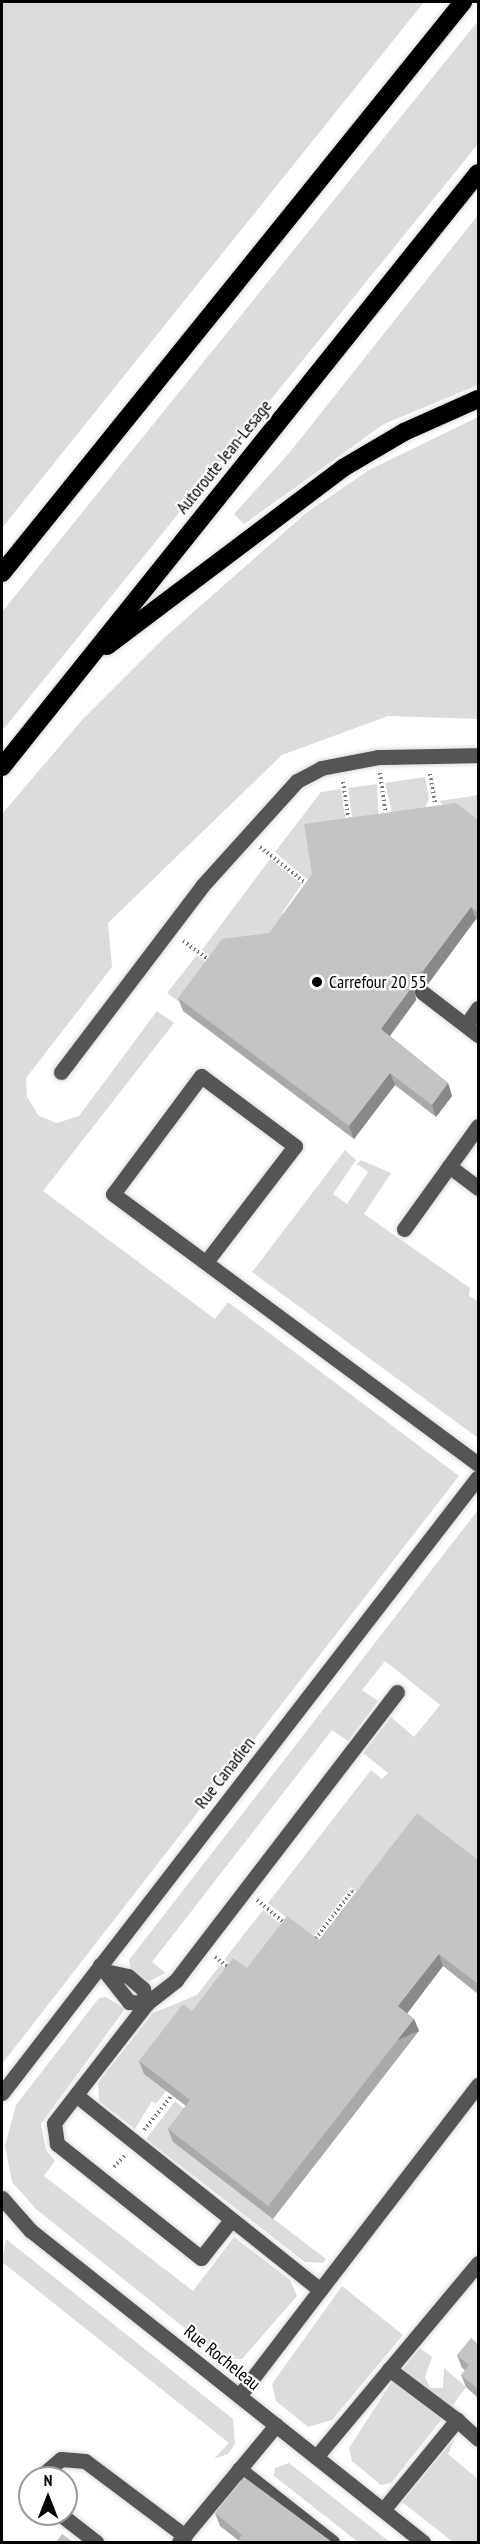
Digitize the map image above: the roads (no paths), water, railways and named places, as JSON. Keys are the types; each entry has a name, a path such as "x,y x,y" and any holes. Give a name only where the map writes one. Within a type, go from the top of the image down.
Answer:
{"highway":[{"path":"2,573 463,2"},
{"name":"Autoroute Jean-Lesage","path":"2,767 478,173"},
{"path":"88,659 343,468 404,432 478,399"}],"street":[{"path":"61,1072 202,886 297,781 321,768 378,757 478,755"},
{"path":"422,992 478,1035"},
{"path":"466,1025 478,1008"},
{"path":"206,1262 295,1146 201,1076 113,1194 478,1464"},
{"path":"404,1229 478,1126"},
{"path":"449,1167 478,1188"},
{"name":"Rue Canadien","path":"2,2093 104,1969 478,1477"},
{"path":"231,2220 201,2258 88,2169 53,2136 54,2123 147,2004 176,1980 397,1692"},
{"path":"104,1969 115,1991 129,2002 147,2004"},
{"path":"239,2396 478,2085"},
{"path":"76,2095 320,2290"},
{"name":"Rue Rocheleau","path":"4,2209 423,2542"},
{"path":"316,2457 478,2263"},
{"path":"389,2369 457,2420 478,2439"},
{"path":"383,2510 457,2420"},
{"path":"52,2466 61,2458 85,2461 182,2539 276,2425"},
{"path":"239,2469 332,2542"},
{"path":"75,2526 96,2542"}],"place":[{"name":"Carrefour 20 55","path":"317,982"}]}
